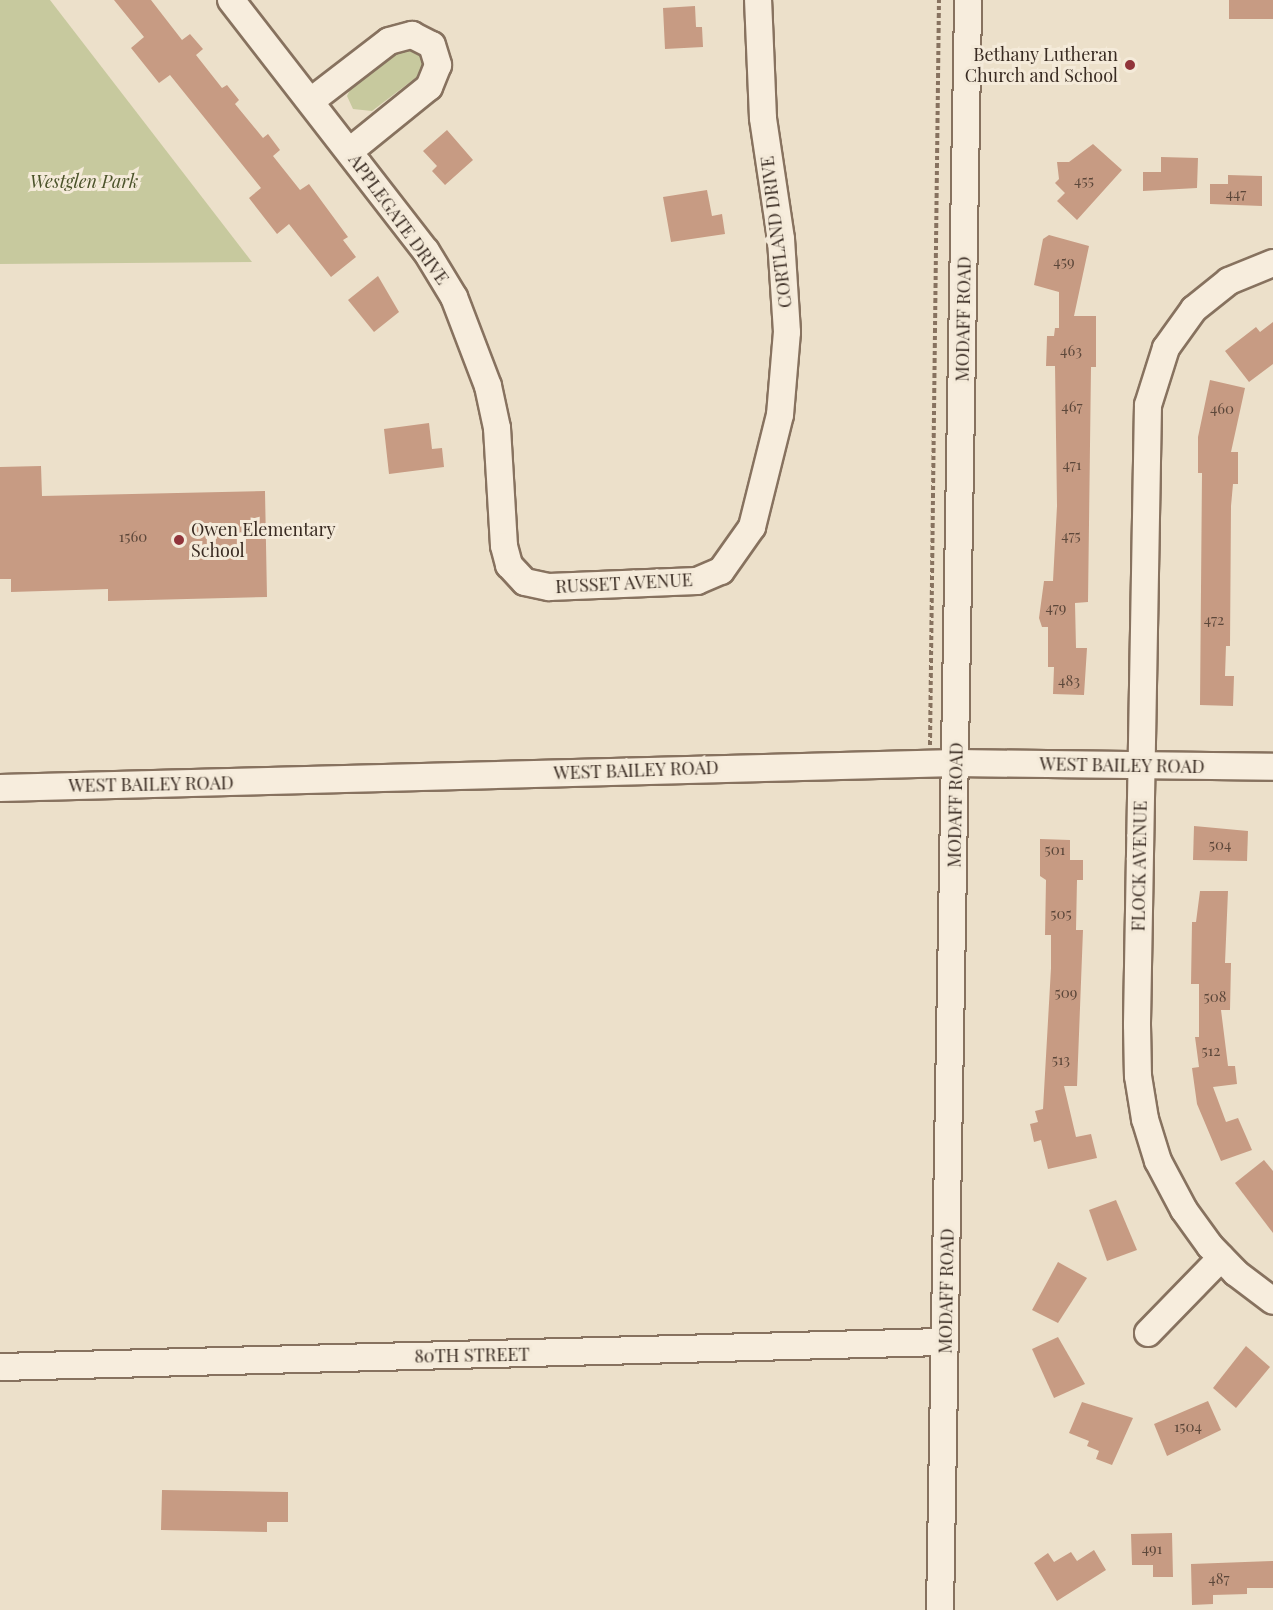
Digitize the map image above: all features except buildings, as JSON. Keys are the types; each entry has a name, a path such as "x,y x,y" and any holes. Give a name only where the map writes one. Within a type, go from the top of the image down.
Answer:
{"street":[{"name":"APPLEGATE DRIVE","path":"231,0 426,251 464,318 488,386 497,428 504,546 516,575"},
{"name":"CORTLAND DRIVE","path":"730,561 752,527 764,485 780,415 786,362 785,276 763,118 758,0"},
{"name":"MODAFF ROAD","path":"940,1610 968,0"},
{"path":"311,101 389,41 412,34 432,45 438,65 429,87 350,151"},
{"name":"FLOCK AVENUE","path":"1273,263 1229,281 1194,309 1166,348 1155,376 1146,423 1137,1025 1138,1076 1145,1119 1158,1161 1184,1210 1221,1258 1273,1301"},
{"name":"RUSSET AVENUE","path":"516,575 536,586 686,583 710,576 730,561"},
{"name":"WEST BAILEY ROAD","path":"0,788 930,763 1273,767"},
{"path":"1148,1333 1221,1258"},
{"name":"80TH STREET","path":"0,1367 944,1341"}],"path":[{"path":"930,763 939,0"}],"green space":[{"name":"Westglen Park","path":"0,0 50,0 252,262 0,264"},
{"path":"404,47 416,49 423,59 422,73 372,111 353,109 347,96 353,83"}],"place":[{"name":"Bethany Lutheran Church and School","path":"1130,65"},
{"name":"Owen Elementary School","path":"179,540"}]}
